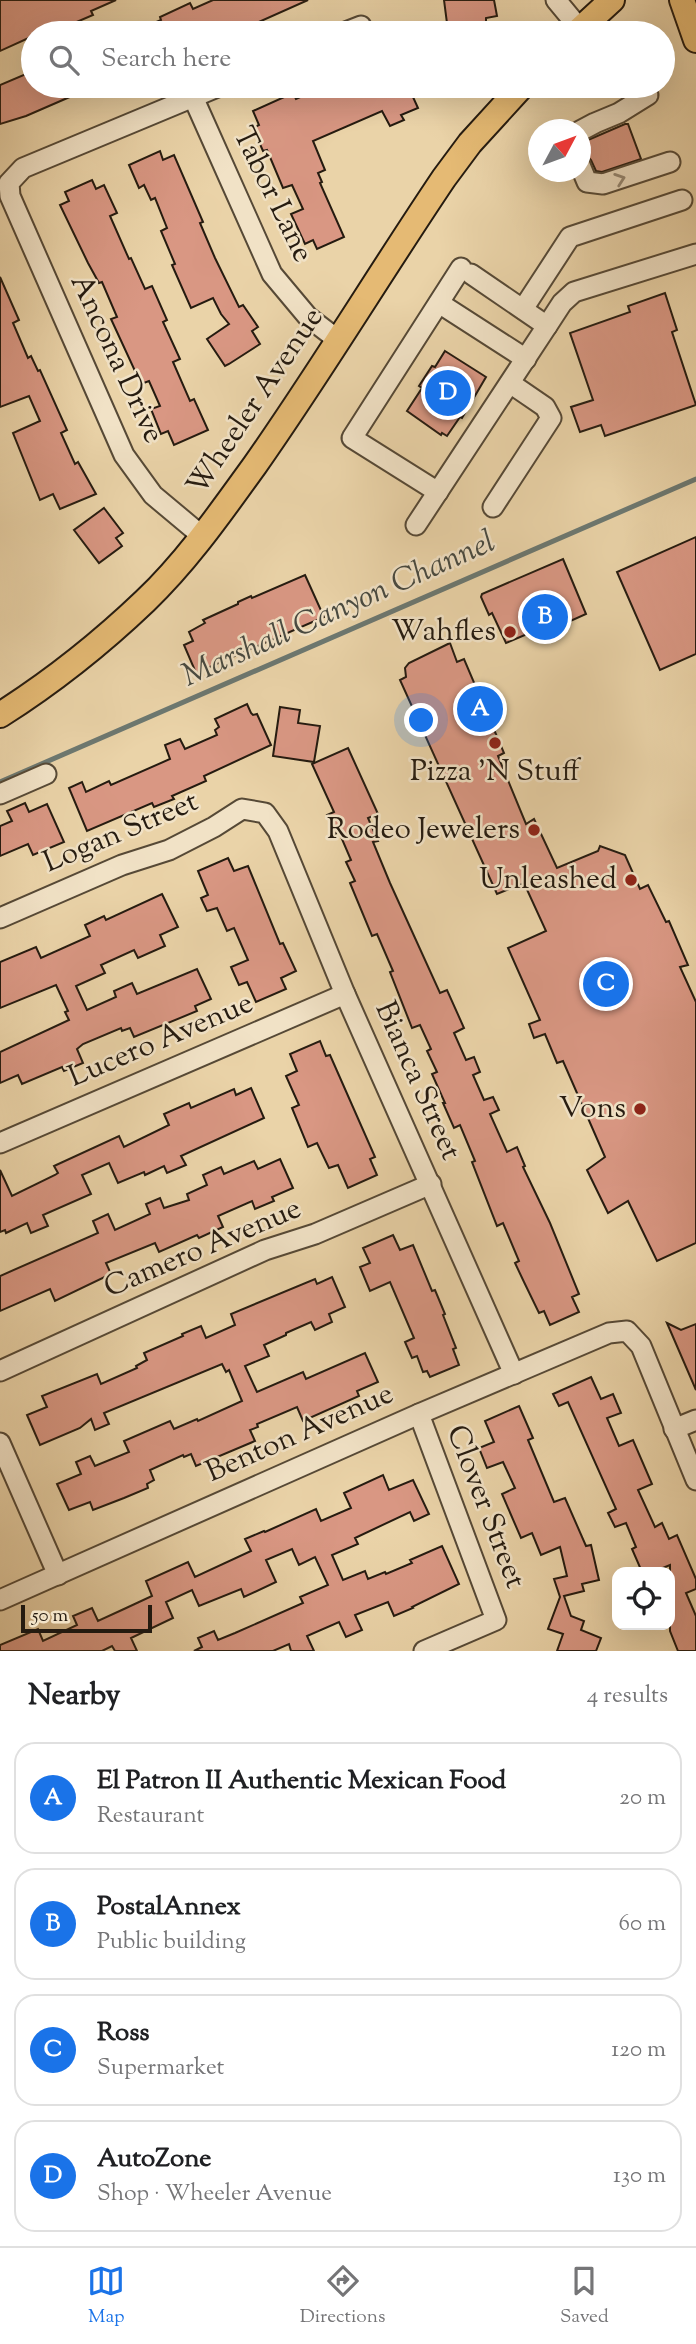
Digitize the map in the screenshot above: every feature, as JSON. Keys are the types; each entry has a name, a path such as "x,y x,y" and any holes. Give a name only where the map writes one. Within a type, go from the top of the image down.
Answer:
{"main road":[{"path":"589,21 612,0"},
{"path":"682,0 696,40"},
{"name":"Wheeler Avenue","path":"0,715 33,694 100,641 147,599 202,536 280,429 408,231 463,152 511,98"}],"street":[{"path":"556,0 571,21"},
{"name":"Ancona Drive","path":"191,98 23,168 9,183 10,196 124,456 153,495 202,536"},
{"name":"Tabor Lane","path":"193,98 272,274 307,317 338,340"},
{"path":"591,125 619,113 643,98"},
{"path":"587,182 603,184 670,162"},
{"path":"523,309 570,237 682,200"},
{"path":"416,526 562,303 574,292 696,254"},
{"path":"438,492 352,438 439,303 466,271 547,326"},
{"path":"439,303 526,359"},
{"path":"493,507 551,418 545,407 510,383"},
{"path":"0,794 46,774"},
{"name":"Logan Street","path":"0,918 122,865 169,850 242,809 265,813"},
{"name":"Bianca Street","path":"265,813 278,831 345,994 514,1374"},
{"name":"Lucero Avenue","path":"0,1143 345,994"},
{"name":"Camero Avenue","path":"0,1371 265,1250 315,1234 431,1184"},
{"name":"Benton Avenue","path":"0,1600 609,1334 627,1331 641,1346 674,1429"},
{"name":"Clover Street","path":"419,1415 496,1620 424,1651"},
{"path":"696,1420 674,1429 696,1480"},
{"path":"0,1443 58,1575"}],"building":[{"path":"0,0 116,0 91,11 93,15 79,21 21,21 21,41 0,51"},
{"path":"213,0 308,0 261,21 159,21 160,17 190,3 193,9"},
{"path":"444,0 494,0 497,16 486,18 486,21 447,21"},
{"path":"21,76 21,98 67,98 0,124 0,85"},
{"path":"282,98 413,98 418,108 401,115 404,120 390,126 382,111 313,141 325,170 318,173 322,182 320,183 344,237 317,249 313,240 305,244 291,214 303,209 292,185 283,188 267,150 263,151 253,128 259,125 253,111"},
{"path":"628,124 641,159 602,172 596,171 591,160 591,139"},
{"path":"160,151 163,160 174,155 203,222 200,223 215,258 239,307 243,305 258,327 252,331 260,344 225,366 207,339 229,324 213,298 191,308 172,265 175,264 161,231 167,228 155,198 151,200 144,185 139,188 129,165"},
{"path":"92,180 96,189 104,185 117,213 110,216 129,259 131,258 145,289 152,286 167,320 163,322 180,359 173,362 190,401 194,399 208,430 174,445 168,431 161,434 151,409 160,406 149,381 141,384 111,319 117,317 102,282 99,283 88,263 60,205 69,201 65,192"},
{"path":"0,277 19,320 13,323 28,358 31,356 38,371 40,370 67,430 61,433 75,464 78,462 96,494 60,509 53,494 40,500 13,433 40,421 29,396 0,407"},
{"path":"665,293 677,330 672,332 696,405 605,436 601,425 580,432 571,407 593,400 570,333 630,312 628,306"},
{"path":"445,351 486,377 462,418 460,417 447,436 442,433 441,435 407,411 422,388 419,386"},
{"path":"104,508 123,533 116,538 122,546 99,563 74,530"},
{"path":"696,537 696,654 660,670 617,572"},
{"path":"563,559 586,614 555,628 553,623 506,643 492,613 489,615 482,594"},
{"path":"305,575 324,617 196,673 184,645 193,641 189,632 205,623 203,620 238,602"},
{"path":"450,643 457,662 464,659 504,753 498,756 526,824 534,819 557,868 598,851 600,846 625,855 640,889 648,885 666,922 669,921 688,965 680,967 696,1002 696,1243 657,1261 628,1201 608,1213 587,1170 605,1157 563,1061 557,1063 545,1034 534,1038 529,1024 540,1020 508,948 546,931 524,883 497,894 400,680 406,677 405,668 409,663"},
{"path":"247,704 253,715 257,714 271,745 204,776 206,781 172,796 174,799 154,807 152,803 87,831 69,788 82,782 86,792 109,781 111,785 170,759 165,745 180,739 185,749 217,735 215,730 219,727 215,719"},
{"path":"280,707 300,710 298,723 320,726 314,762 273,756"},
{"path":"348,748 378,814 368,818 378,841 373,842 390,883 440,993 447,990 464,1028 454,1033 466,1060 474,1057 480,1072 473,1075 484,1100 493,1097 499,1110 490,1114 507,1152 517,1147 525,1166 523,1167 550,1223 579,1294 572,1297 579,1312 550,1325 544,1311 539,1313 515,1263 519,1261 503,1223 497,1226 460,1125 454,1128 432,1074 437,1072 427,1051 431,1049 420,1025 412,1028 390,972 393,971 377,934 372,936 350,883 355,881 346,862 351,860 339,832 335,834 327,815 334,812 312,764"},
{"path":"25,803 29,812 47,804 64,842 33,855 28,844 0,856 0,826 12,821 7,811"},
{"path":"228,858 234,871 248,866 280,944 283,943 296,971 281,978 286,989 256,1002 247,982 239,985 231,967 248,960 234,928 227,931 217,908 207,911 201,898 208,895 198,871"},
{"path":"162,894 178,927 160,935 165,946 138,958 134,950 101,965 105,973 76,986 87,1010 116,997 114,991 132,983 137,994 197,969 211,999 195,1006 197,1011 134,1037 130,1028 122,1031 121,1028 83,1044 77,1049 83,1063 64,1071 62,1067 22,1084 18,1075 0,1083 0,1052 69,1020 65,1012 68,1011 56,985 0,1008 0,962 36,947 41,958 90,936 85,925 104,916 106,920"},
{"path":"320,1041 326,1056 330,1055 375,1157 370,1159 377,1175 348,1188 338,1165 329,1168 317,1143 308,1147 292,1108 299,1105 286,1076 297,1071 290,1054"},
{"path":"251,1088 264,1118 181,1156 186,1165 167,1173 164,1166 118,1183 109,1163 82,1175 91,1194 43,1215 48,1226 31,1233 27,1223 6,1233 5,1230 0,1232 0,1170 12,1196 58,1173 54,1166 119,1136 124,1147 169,1125 164,1114 189,1103 191,1108 234,1089 236,1095"},
{"path":"280,1159 293,1188 272,1197 274,1201 255,1209 252,1201 218,1216 223,1227 199,1238 197,1235 159,1252 155,1243 106,1263 111,1274 55,1301 50,1289 0,1311 0,1276 98,1233 93,1221 108,1214 115,1230 150,1214 146,1204 160,1198 164,1208 189,1200 187,1194 207,1185 203,1175 221,1167 224,1174 254,1161 258,1169"},
{"path":"393,1235 400,1250 413,1245 432,1291 435,1290 456,1348 453,1349 459,1365 430,1377 427,1371 423,1372 417,1356 412,1358 405,1342 414,1338 390,1282 370,1291 360,1267 370,1263 363,1248"},
{"path":"332,1277 345,1307 329,1314 332,1322 315,1330 311,1322 286,1333 264,1345 269,1356 245,1366 257,1392 303,1372 306,1379 365,1353 378,1382 357,1391 359,1396 303,1421 297,1407 257,1424 258,1427 250,1430 255,1441 196,1466 191,1454 150,1470 154,1480 147,1484 148,1488 124,1498 93,1510 90,1502 69,1510 57,1484 81,1474 76,1462 90,1456 95,1466 129,1452 124,1441 170,1421 174,1429 197,1419 198,1421 242,1401 229,1370 226,1372 222,1364 104,1413 109,1424 95,1430 91,1419 80,1428 40,1445 27,1415 47,1407 42,1396 97,1374 101,1384 137,1368 136,1366 147,1360 144,1353 183,1336 182,1334 201,1326 206,1338 235,1325 231,1314 315,1279 317,1284"},
{"path":"667,1323 681,1330 696,1324 696,1390"},
{"path":"591,1377 601,1399 613,1394 621,1413 607,1418 619,1446 633,1440 652,1484 638,1490 655,1527 662,1523 669,1539 677,1535 696,1579 696,1589 686,1593 696,1616 696,1651 678,1651 670,1631 675,1630 675,1567 640,1567 632,1549 636,1547 626,1523 615,1527 608,1513 616,1509 568,1402 559,1406 553,1394"},
{"path":"519,1406 533,1438 528,1440 554,1502 565,1498 586,1546 591,1545 599,1580 582,1584 584,1591 564,1596 571,1616 584,1621 581,1630 601,1638 596,1651 557,1651 563,1634 548,1629 560,1597 554,1579 567,1576 560,1547 541,1555 532,1533 521,1538 502,1494 515,1488 503,1462 487,1468 479,1448 494,1442 485,1421"},
{"path":"383,1475 389,1490 413,1480 429,1514 414,1521 410,1512 355,1538 358,1544 332,1555 343,1580 365,1571 368,1579 412,1563 410,1560 442,1546 459,1584 413,1608 394,1616 388,1602 355,1615 362,1630 346,1637 339,1622 307,1636 314,1651 291,1651 289,1644 273,1651 194,1651 202,1647 198,1638 214,1631 218,1640 303,1603 300,1597 328,1585 315,1557 299,1565 292,1549 266,1560 276,1582 244,1597 241,1589 199,1606 192,1590 166,1602 173,1618 131,1638 137,1651 115,1651 112,1646 102,1651 0,1651 0,1645 38,1629 43,1641 77,1625 73,1616 92,1608 98,1621 152,1596 146,1581 188,1562 195,1577 251,1551 245,1539 316,1509 321,1521 351,1508 344,1493"}],"waterway":[{"name":"Marshall Canyon Channel","path":"0,782 696,479"}],"place":[{"name":"AutoZone","path":"448,393"},
{"name":"PostalAnnex","path":"545,617"},
{"name":"Wahfles","path":"510,632"},
{"name":"El Patron II Authentic Mexican Food","path":"480,709"},
{"name":"Pizza 'N Stuff","path":"495,743"},
{"name":"Rodeo Jewelers","path":"534,830"},
{"name":"Unleashed","path":"631,880"},
{"name":"Ross","path":"606,984"},
{"name":"Vons","path":"640,1109"}]}
